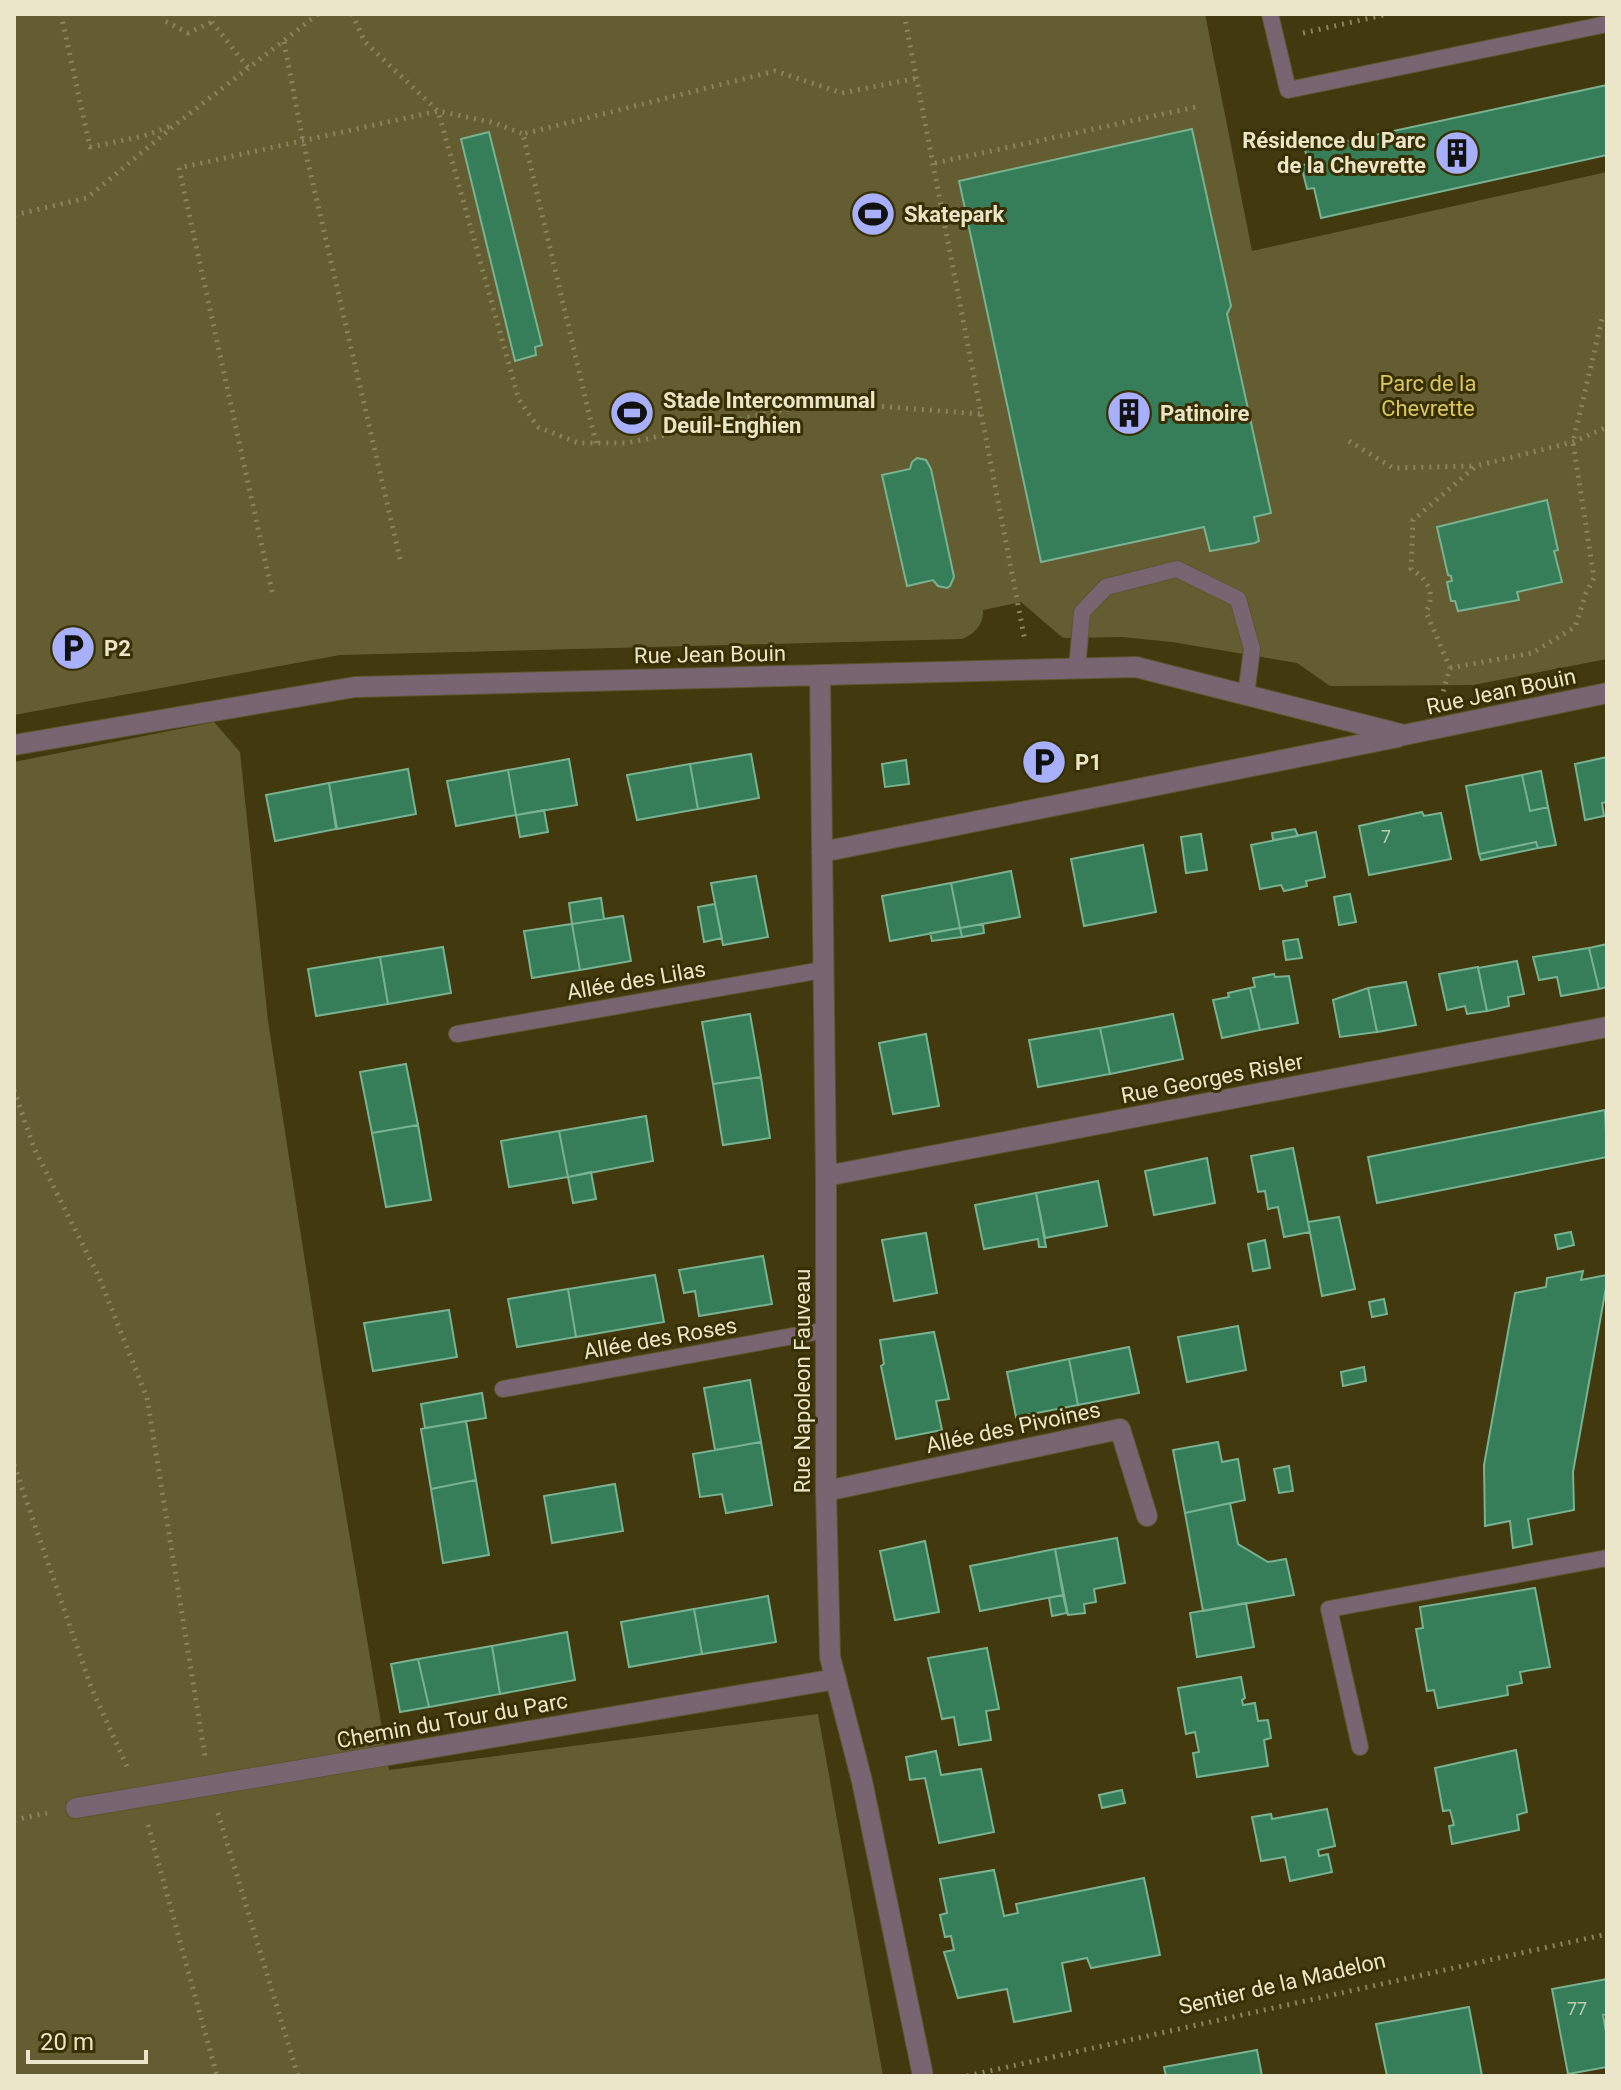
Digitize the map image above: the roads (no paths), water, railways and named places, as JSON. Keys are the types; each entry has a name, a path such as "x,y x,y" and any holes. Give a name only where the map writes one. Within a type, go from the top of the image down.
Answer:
{"street":[{"name":"Rue Jean Bouin","path":"14,745 355,687 1136,667 1404,735"},
{"name":"Rue Napoleon Fauveau","path":"820,675 830,1657 862,1781 923,2076"},
{"name":"Rue Jean Bouin","path":"822,852 1607,693"},
{"name":"Rue Georges Risler","path":"826,1176 1607,1027"},
{"name":"Allée des Pivoines","path":"826,1491 1120,1429 1147,1516"},
{"name":"Chemin du Tour du Parc","path":"76,1808 836,1679"}],"lane":[{"path":"1270,14 1288,90 1607,24"},
{"path":"1077,669 1082,612 1106,587 1177,569 1238,599 1252,649 1246,695"},
{"name":"Allée des Lilas","path":"457,1034 822,970"},
{"name":"Allée des Roses","path":"503,1389 826,1330"},
{"path":"1360,1747 1329,1609 1607,1558"}],"place":[{"name":"Résidence du Parc de la Chevrette","path":"1457,153"},
{"name":"Skatepark","path":"873,214"},
{"name":"Stade Intercommunal Deuil-Enghien","path":"632,413"},
{"name":"Patinoire","path":"1129,413"},
{"name":"P2","path":"73,648"},
{"name":"P1","path":"1044,762"}],"park label":[{"name":"Parc de la Chevrette","path":"1428,396"}]}
